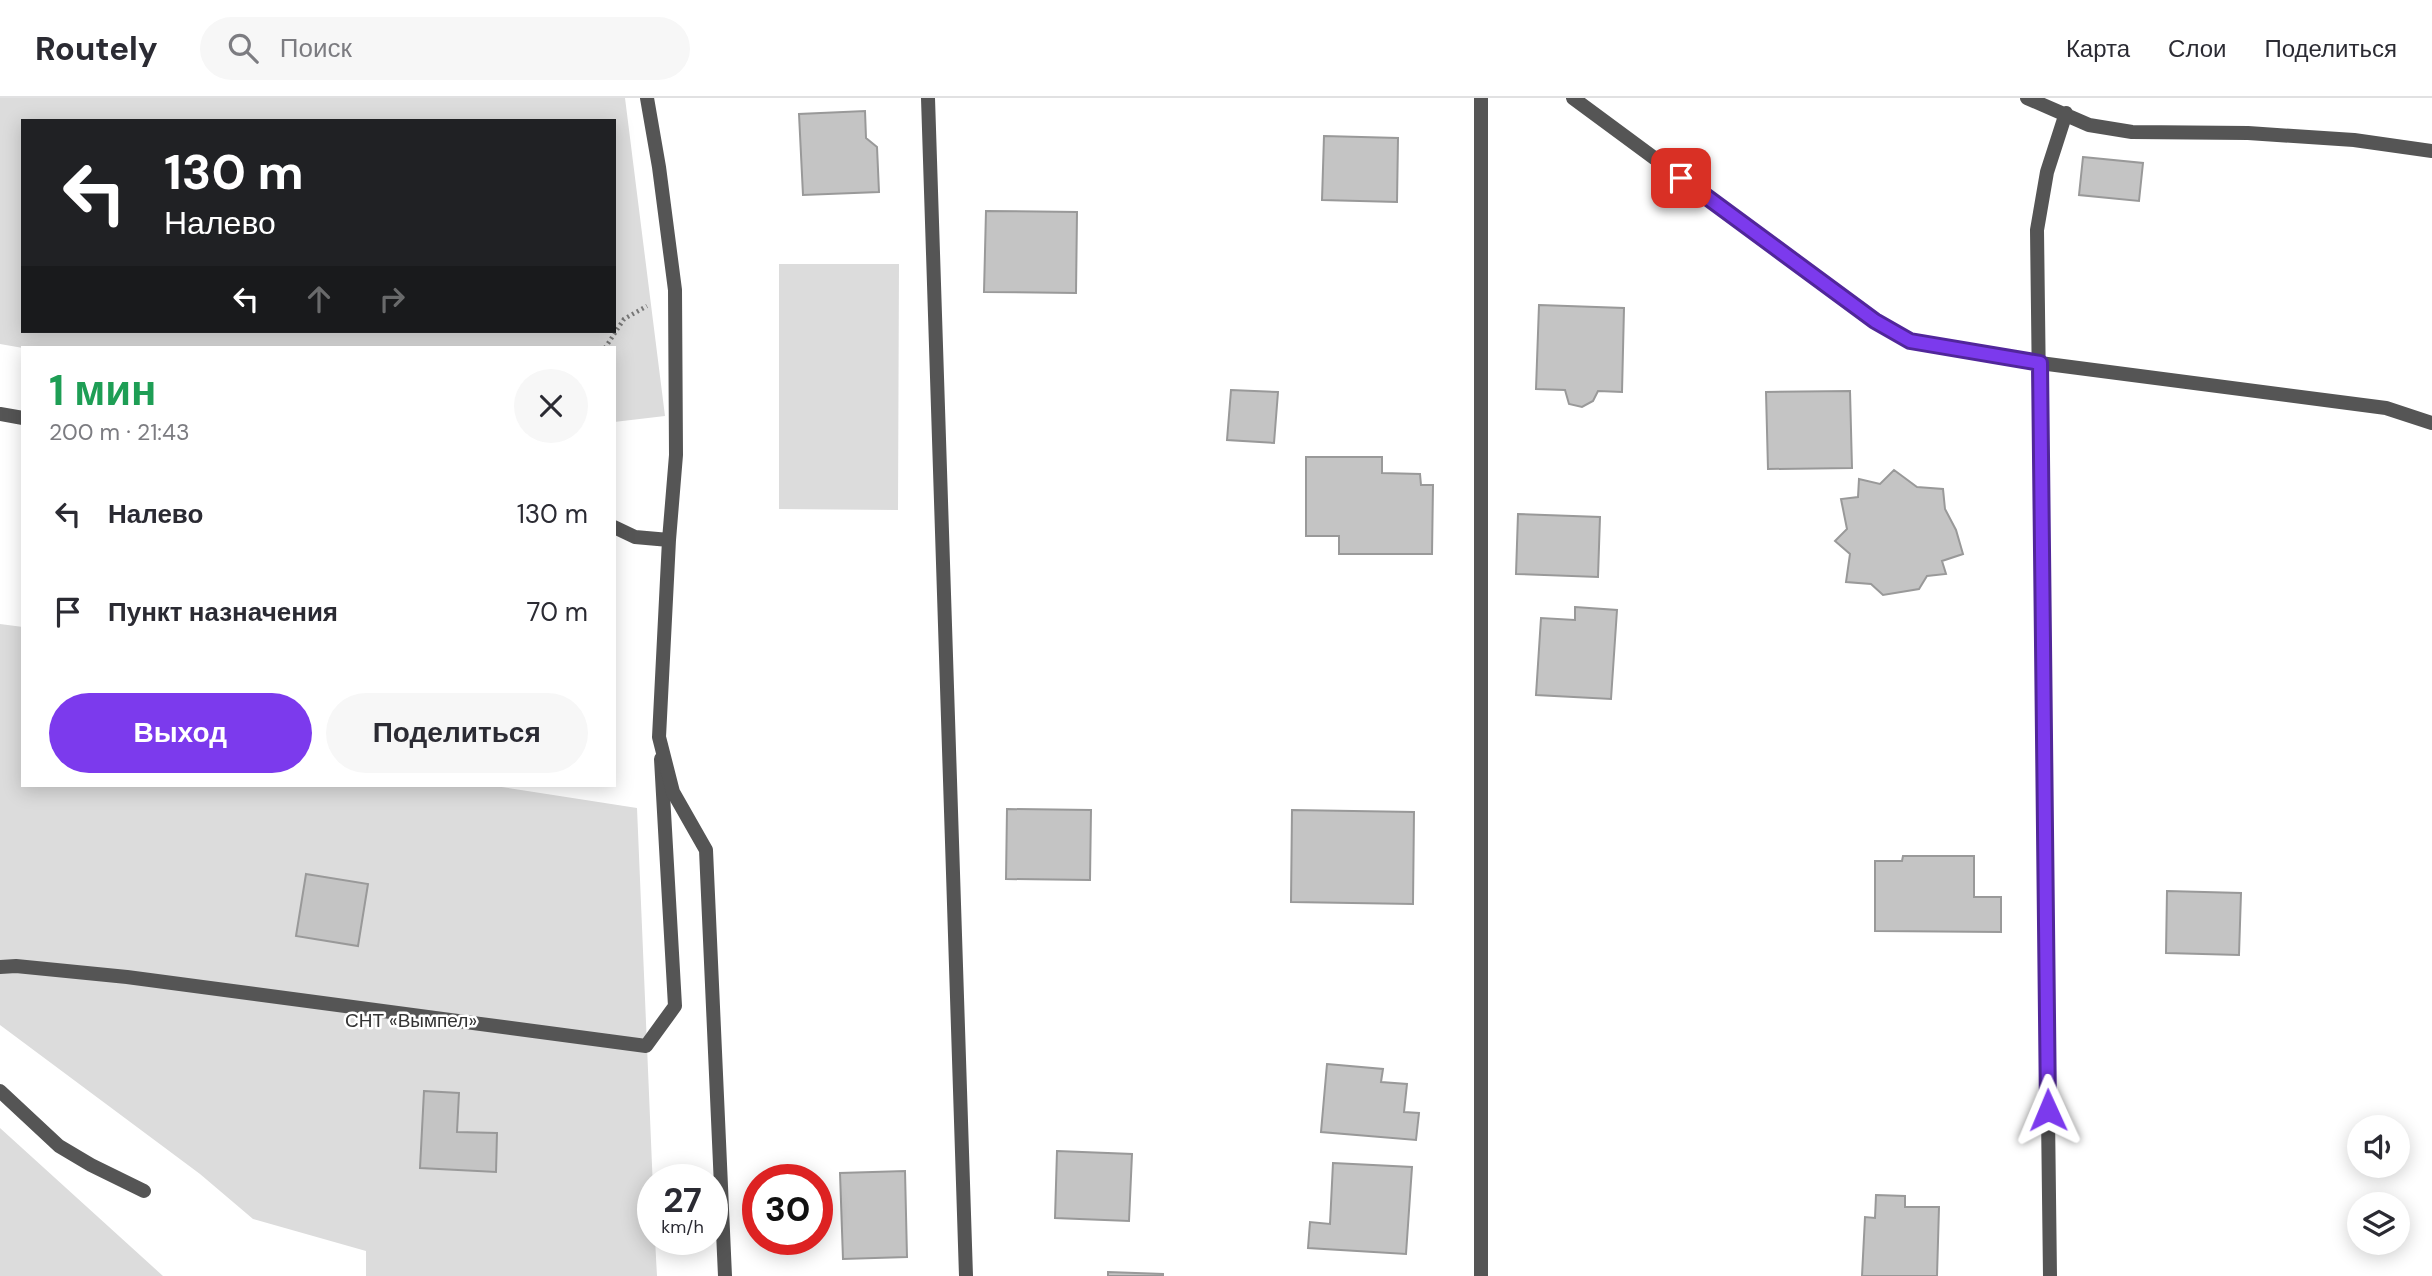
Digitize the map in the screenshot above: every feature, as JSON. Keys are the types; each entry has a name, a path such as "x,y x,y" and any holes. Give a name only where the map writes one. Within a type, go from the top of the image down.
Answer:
{"street":[{"path":"0,968 16,966 127,977 646,1046 675,1006 659,737 676,455 675,290 647,98"},
{"path":"928,98 966,1276"},
{"path":"1481,98 1481,1276"},
{"path":"1573,98 1875,321 1910,341 2040,363 2386,408 2432,423"},
{"path":"2028,98 2089,125 2132,132 2248,133 2354,140 2432,151"},
{"path":"2050,1276 2037,230 2047,172 2066,113"},
{"path":"0,414 21,418"},
{"path":"616,528 635,537 669,540"},
{"path":"659,737 673,792 706,850 725,1276"},
{"path":"0,1091 59,1146 144,1191"}],"path":[{"path":"616,331 624,319 675,290"}],"green space":[{"path":"0,98 625,98 665,416 616,422 616,346 21,348 0,344"},
{"path":"779,264 899,264 898,510 779,509"},
{"name":"СНТ «Вымпел»","path":"0,624 21,627 21,787 501,787 637,808 652,1164 637,1164 637,1255 656,1255 657,1276 366,1276 366,1251 253,1219 200,1174 0,1025"},
{"path":"0,1128 163,1276 0,1276"}],"building":[{"path":"865,111 866,138 877,147 879,192 803,195 799,114"},
{"path":"1324,136 1398,138 1397,202 1322,200"},
{"path":"2083,157 2143,163 2139,201 2079,195"},
{"path":"986,211 1077,212 1076,293 984,292"},
{"path":"1539,305 1624,308 1622,392 1598,391 1593,401 1582,407 1569,404 1565,390 1536,389"},
{"path":"1231,390 1278,392 1274,443 1227,440"},
{"path":"1850,391 1852,468 1768,469 1766,392"},
{"path":"1306,457 1382,457 1382,473 1420,474 1421,485 1433,485 1432,554 1339,554 1339,536 1306,536"},
{"path":"1894,470 1917,487 1943,489 1945,509 1956,530 1963,554 1942,561 1946,574 1927,576 1919,589 1883,595 1871,584 1846,582 1850,554 1835,541 1847,529 1841,499 1858,497 1859,479 1880,484"},
{"path":"1518,514 1600,517 1598,577 1516,574"},
{"path":"1575,607 1617,610 1611,699 1536,695 1541,618 1575,620"},
{"path":"1007,809 1091,810 1090,880 1006,879"},
{"path":"1292,810 1414,812 1413,904 1291,902"},
{"path":"1903,856 1974,856 1974,897 2001,897 2001,932 1875,931 1875,861 1902,861"},
{"path":"306,874 368,884 358,946 296,936"},
{"path":"2167,891 2241,893 2239,955 2166,953"},
{"path":"1327,1064 1383,1069 1381,1082 1407,1084 1404,1112 1419,1113 1416,1140 1321,1132"},
{"path":"424,1091 459,1093 457,1132 497,1133 496,1172 420,1168"},
{"path":"1057,1151 1132,1154 1129,1221 1055,1218"},
{"path":"1333,1163 1412,1167 1406,1254 1308,1248 1310,1222 1330,1224"},
{"path":"905,1171 907,1257 843,1259 840,1173"},
{"path":"1876,1195 1905,1196 1905,1207 1939,1207 1937,1276 1862,1276 1865,1217 1875,1218"},
{"path":"1108,1272 1163,1274 1163,1276 1108,1276"}],"route":[{"path":"1681,178 1875,321 1910,341 2040,363 2048,1110"}]}
